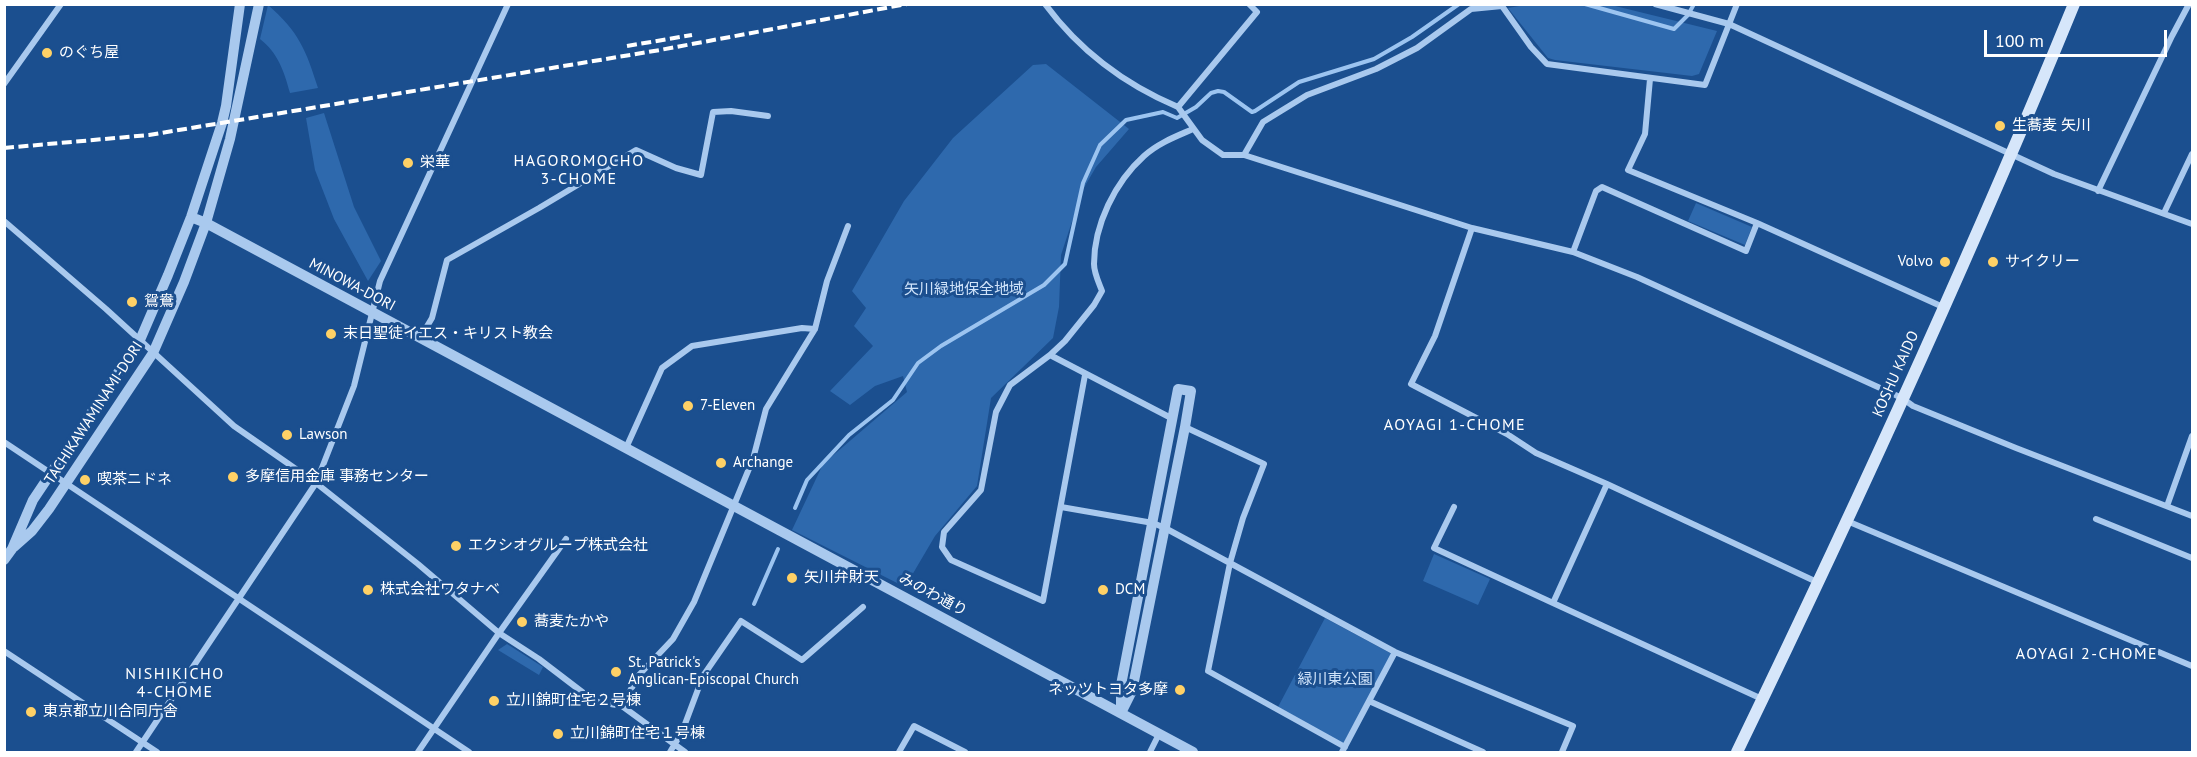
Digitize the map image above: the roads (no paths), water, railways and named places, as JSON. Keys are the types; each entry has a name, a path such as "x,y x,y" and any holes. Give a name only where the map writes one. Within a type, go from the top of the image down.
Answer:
{"main road":[{"name":"KOSHU KAIDO","path":"1737,753 1847,521 2011,155 2074,4"}],"street":[{"path":"4,84 61,4"},
{"name":"TACHIKAWAMINAMI-DORI","path":"12,549 33,500 140,340 191,217 218,136 226,106 240,4"},
{"name":"TACHIKAWAMINAMI-DORI","path":"4,560 12,549 32,531 153,353 206,223 230,139 259,4"},
{"path":"136,753 316,483 354,386 380,281 388,261 508,4"},
{"path":"1045,4 1058,23 1100,62 1146,92 1178,107 1202,140 1223,155 1244,154 1472,228 1573,252 1637,277 1902,398 1913,406 2193,516"},
{"path":"1178,107 1257,12 1249,4"},
{"path":"1655,4 1729,24 2011,155 2098,191 2193,225"},
{"path":"1244,154 1263,122 1307,95 1376,69 1417,48 1471,9 1504,5 1532,47 1547,64 1705,85 1737,4"},
{"path":"2098,191 2189,4"},
{"path":"1650,79 1645,134 1628,170 1757,223 1943,307"},
{"path":"420,338 432,318 447,260 636,150 676,168 701,175 713,112 731,111 768,116"},
{"path":"1085,375 1043,601 951,560 942,547 944,532 981,490 996,412 1010,385 1065,341 1094,305 1102,291 1094,265 1101,219 1122,183 1144,156 1166,141 1193,129"},
{"path":"2164,213 2193,154"},
{"path":"1573,252 1596,191 1602,187 1746,251 1757,223"},
{"name":"MINOWA-DORI","path":"191,217 626,448"},
{"path":"4,221 234,426 316,483 418,564 499,633 539,659 594,700 622,706 686,753"},
{"path":"622,706 638,676 673,639 685,619 753,459 766,409 814,328 827,281 848,226"},
{"path":"1472,228 1435,336 1411,384 1507,434 1536,453 1819,583"},
{"path":"626,448 662,368 692,346 814,328"},
{"path":"1050,355 1173,419"},
{"path":"1178,389 1191,391 1132,691 1121,713 1121,685 1178,389"},
{"path":"1185,428 1264,464 1243,518 1230,563 1208,671 1344,750 1395,652"},
{"path":"2167,506 2193,436"},
{"path":"4,442 469,753"},
{"name":"みのわ通り","path":"626,448 1193,753"},
{"path":"1553,603 1607,484"},
{"path":"1061,507 1153,523 1165,528 1395,652 1574,726 1562,753"},
{"path":"1454,507 1434,548 1763,699"},
{"path":"2096,519 2193,558"},
{"path":"1847,521 2193,666"},
{"path":"418,753 566,538"},
{"path":"670,753 675,746 703,676 741,621 802,660 863,607"},
{"path":"4,651 157,753"},
{"path":"1369,701 1483,753"},
{"path":"898,753 914,726 965,753"},
{"path":"1150,753 1159,734"}],"waterway":[{"path":"795,508 807,480 849,435 893,400 918,363 941,346 1044,285 1065,264 1083,183 1100,145 1126,120 1163,112 1177,118 1196,107 1211,93 1218,91 1224,92 1252,112 1255,111 1299,82 1374,59 1412,37 1459,4"},
{"path":"1585,4 1674,29 1688,15 1694,4"},
{"path":"754,604 778,549"}],"railway":[{"path":"4,148 149,135 660,50 907,4"},
{"path":"627,46 692,35"}],"place":[{"name":"のぐち屋","path":"47,53"},
{"name":"生蕎麦 矢川","path":"2000,126"},
{"name":"栄華","path":"408,163"},
{"name":"Volvo","path":"1945,262"},
{"name":"サイクリー","path":"1993,262"},
{"name":"鴛鴦","path":"132,302"},
{"name":"末日聖徒イエス・キリスト教会","path":"331,334"},
{"name":"7-Eleven","path":"688,406"},
{"name":"Lawson","path":"287,435"},
{"name":"Archange","path":"721,463"},
{"name":"多摩信用金庫 事務センター","path":"233,477"},
{"name":"喫茶ニドネ","path":"85,480"},
{"name":"エクシオグループ株式会社","path":"456,546"},
{"name":"矢川弁財天","path":"792,578"},
{"name":"株式会社ワタナベ","path":"368,590"},
{"name":"DCM","path":"1103,590"},
{"name":"蕎麦たかや","path":"522,622"},
{"name":"St. Patrick's Anglican-Episcopal Church","path":"616,672"},
{"name":"ネッツトヨタ多摩","path":"1180,690"},
{"name":"立川錦町住宅２号棟","path":"494,701"},
{"name":"東京都立川合同庁舎","path":"31,712"},
{"name":"立川錦町住宅１号棟","path":"558,734"}],"district":[{"name":"HAGOROMOCHO 3-CHOME","path":"579,170"},
{"name":"AOYAGI 1-CHOME","path":"1455,425"},
{"name":"AOYAGI 2-CHOME","path":"2087,654"},
{"name":"NISHIKICHO 4-CHOME","path":"175,683"}],"park label":[{"name":"矢川緑地保全地域","path":"964,290"},
{"name":"緑川東公園","path":"1335,680"}]}
